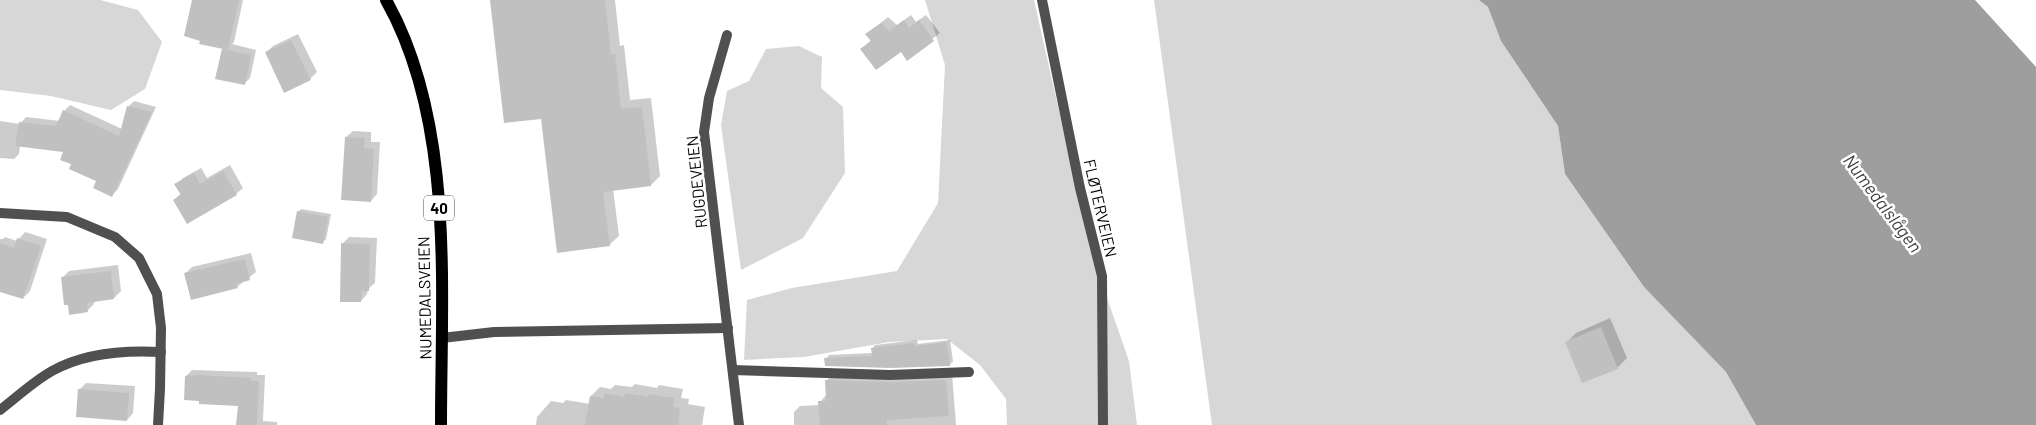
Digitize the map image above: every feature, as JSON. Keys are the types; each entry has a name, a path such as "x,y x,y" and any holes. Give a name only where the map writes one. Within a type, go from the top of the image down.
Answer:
{"main road":[{"name":"NUMEDALSVEIEN","path":"386,0 406,42 418,80 434,161 440,230 441,425"}],"street":[{"name":"FLØTERVEIEN","path":"1042,0 1080,188 1102,276 1103,425"},
{"name":"RUGDEVEIEN","path":"727,35 709,98 704,132 739,425"},
{"path":"0,213 67,217 115,237 139,258 157,294 161,328 158,425"},
{"path":"442,338 501,332 728,328"},
{"path":"0,410 51,371 76,360 141,351 161,352"},
{"path":"733,370 880,375 970,372"}],"shaded area":[{"path":"0,0 100,0 138,10 162,42 145,89 111,110 51,96 0,90"},
{"path":"925,0 1034,0 1090,249 1129,361 1137,425 1007,425 1006,399 980,365 947,339 889,342 804,357 744,360 747,300 792,288 897,271 938,203 945,65"},
{"path":"1154,0 1479,0 1488,7 1501,41 1558,126 1565,174 1644,287 1726,372 1756,425 1212,425"},
{"path":"799,46 822,57 821,88 843,107 845,173 803,238 741,270 721,125 727,91 749,81 766,49"}],"water":[{"name":"Numedalslågen","path":"1479,0 1975,0 2036,67 2036,425 1756,425 1726,372 1644,287 1565,174 1558,126 1501,41 1488,7"}],"building":[{"path":"192,0 239,0 228,50 199,44 200,41 184,36"},
{"path":"490,0 605,0 611,55 615,54 621,109 642,107 651,186 603,192 610,246 557,253 541,119 504,123"},
{"path":"904,20 909,28 919,20 934,41 907,61 901,52 876,70 860,49 871,41 865,34 881,23 889,31"},
{"path":"291,40 311,80 284,93 265,52"},
{"path":"222,49 251,55 245,85 215,79"},
{"path":"127,106 152,112 112,197 93,188 96,181 69,169 71,164 60,160 63,152 15,146 19,122 56,126 63,110 119,136"},
{"path":"345,137 365,138 364,148 374,149 371,202 341,200"},
{"path":"223,171 237,195 187,224 173,200 181,195 174,184 194,173 200,184"},
{"path":"297,211 328,217 323,244 292,238"},
{"path":"17,238 41,246 23,299 0,292 0,243 14,248"},
{"path":"341,243 370,244 369,291 362,291 361,302 340,302"},
{"path":"245,259 250,280 236,284 238,288 191,300 184,273"},
{"path":"111,271 114,299 87,303 88,312 69,315 68,305 64,305 61,277"},
{"path":"1601,327 1618,369 1582,383 1565,342"},
{"path":"947,342 950,366 890,368 825,366 824,358 872,356 871,348 914,343 915,346"},
{"path":"185,376 251,378 251,381 259,381 257,425 236,425 238,406 199,404 199,401 184,400"},
{"path":"825,380 890,382 946,380 949,416 887,420 887,425 820,425 818,401 826,401"},
{"path":"78,389 129,393 127,421 76,417"},
{"path":"604,393 624,397 625,393 648,397 649,394 674,398 673,407 680,408 678,425 585,425 590,396 604,398"}]}
